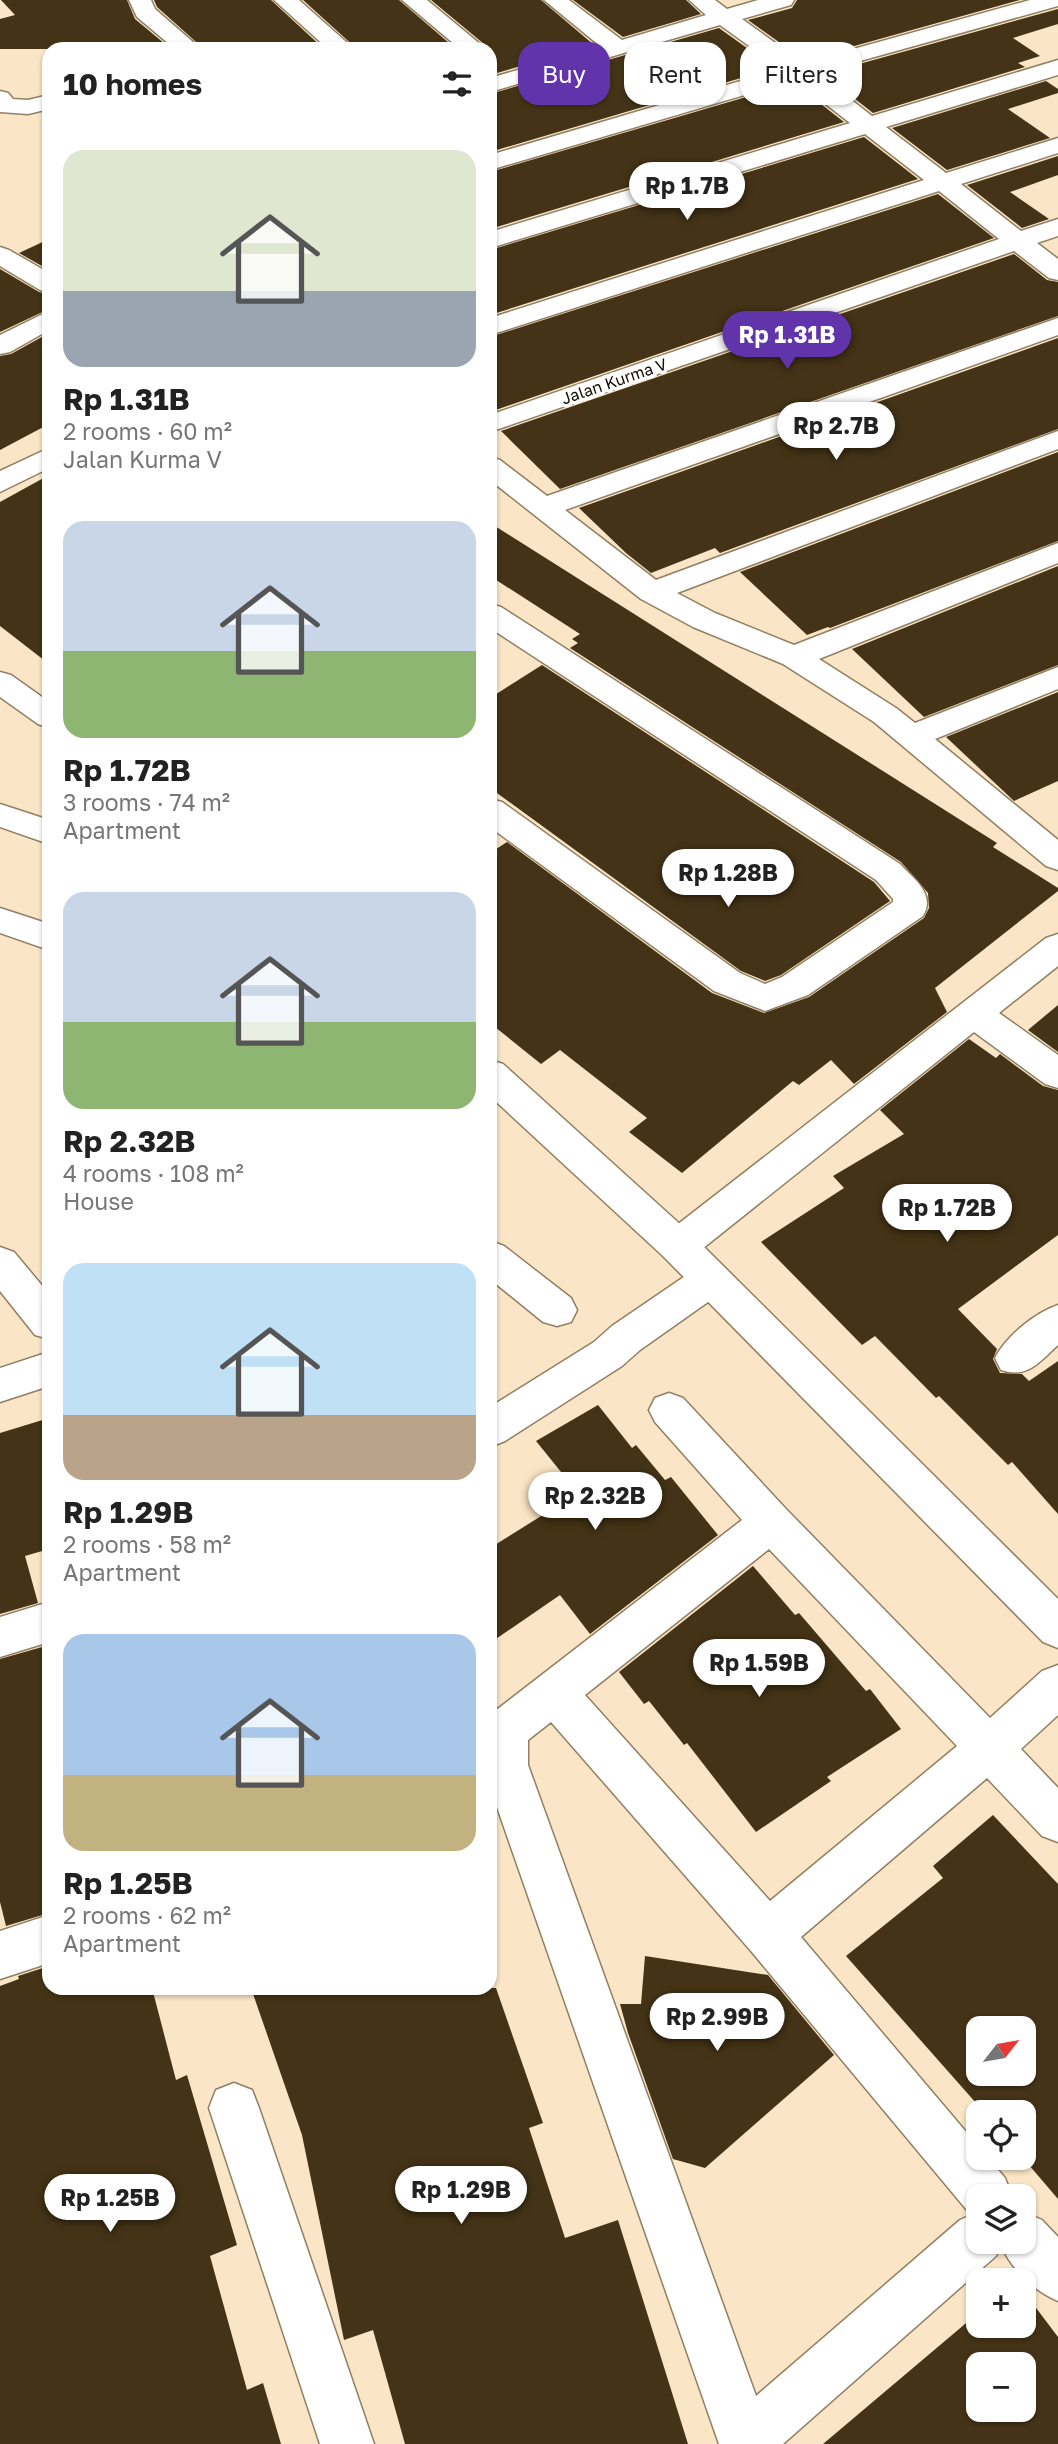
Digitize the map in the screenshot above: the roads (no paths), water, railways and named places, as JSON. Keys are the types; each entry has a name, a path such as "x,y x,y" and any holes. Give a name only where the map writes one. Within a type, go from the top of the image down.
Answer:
{"street":[{"path":"140,0 145,12 180,42"},
{"path":"285,0 334,42"},
{"path":"413,0 465,42"},
{"path":"555,0 618,48"},
{"path":"700,0 759,42"},
{"path":"501,82 783,0"},
{"path":"862,54 1055,0"},
{"path":"497,238 1058,67"},
{"path":"497,161 740,89"},
{"path":"0,98 4,106 17,108 42,103"},
{"path":"842,105 1058,272"},
{"path":"497,325 1058,145"},
{"name":"Jalan Kurma V","path":"497,422 1058,227"},
{"path":"0,255 42,280"},
{"path":"0,346 42,323"},
{"path":"545,507 1058,326"},
{"path":"652,592 1058,439"},
{"path":"0,483 42,461"},
{"path":"497,471 652,592 704,620 794,657 885,715 1058,858"},
{"path":"794,657 1058,552"},
{"path":"497,619 888,872 910,896 911,906 795,986 765,998 727,982 497,815"},
{"path":"909,737 1058,677"},
{"path":"0,682 42,712"},
{"path":"0,816 42,830"},
{"path":"0,920 42,935"},
{"path":"678,1246 1058,947"},
{"path":"972,1012 1058,1074"},
{"path":"497,1080 678,1246 703,1285 1058,1628"},
{"path":"0,1263 42,1314"},
{"path":"497,1263 557,1310"},
{"path":"497,1425 608,1354 626,1338 703,1285"},
{"path":"1016,1358 1058,1321"},
{"path":"0,1385 42,1371"},
{"path":"669,1410 771,1522 998,1739 1058,1820"},
{"path":"771,1522 554,1692 501,1730 505,1765 745,2443 966,2249"},
{"path":"0,1637 42,1624"},
{"path":"768,1934 1058,1686"},
{"path":"554,1692 768,1934 977,2184"},
{"path":"0,1955 42,1941"},
{"path":"234,2108 347,2444"},
{"path":"1036,2251 1058,2276"}]}
